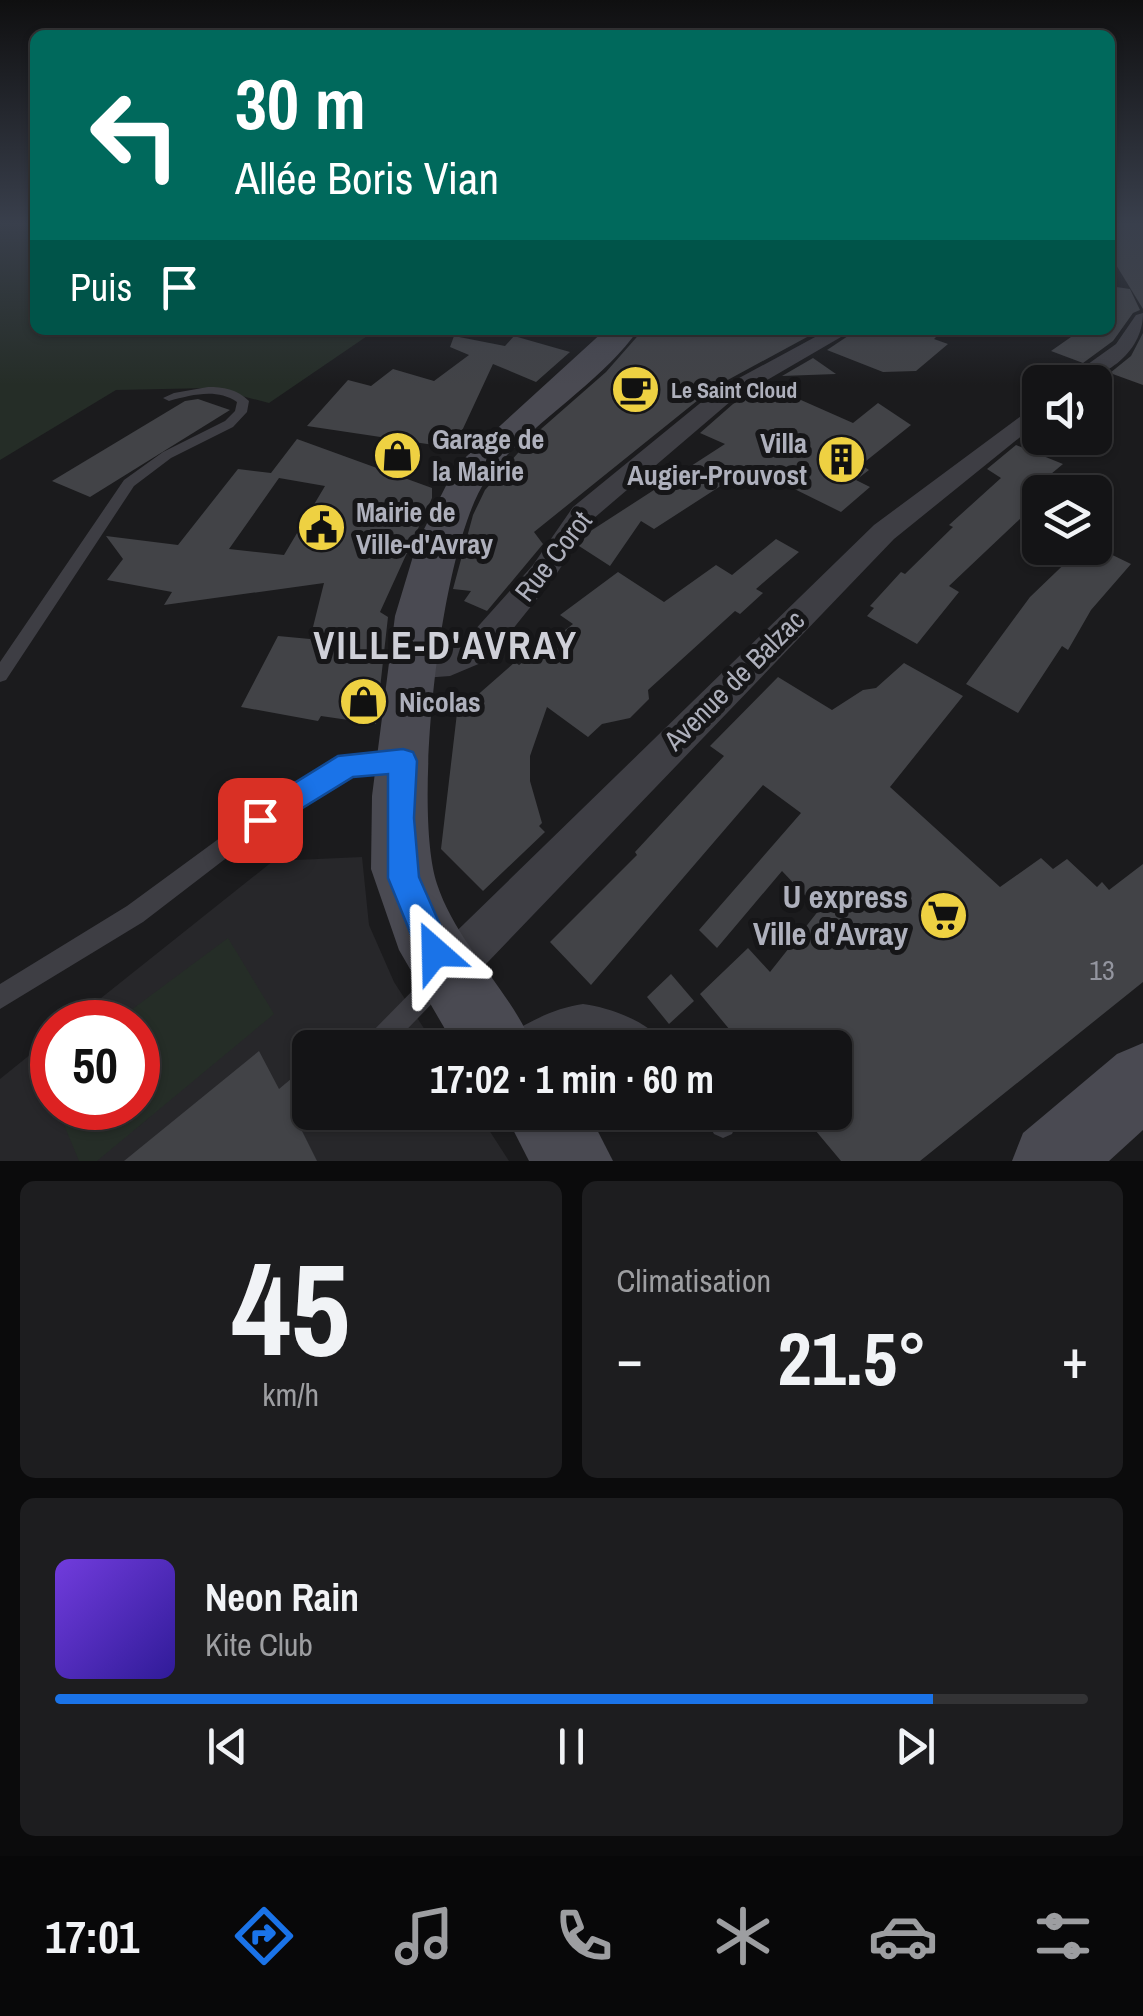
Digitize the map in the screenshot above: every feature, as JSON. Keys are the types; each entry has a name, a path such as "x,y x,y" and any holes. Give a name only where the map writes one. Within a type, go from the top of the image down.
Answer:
{"main road":[{"path":"486,1030 423,932 404,878 400,818 403,761 420,598 452,502 470,474 618,335"},
{"path":"1051,1161 1143,1080"},
{"path":"554,1130 574,1161"}],"street":[{"path":"1098,365 1123,348 1143,319"},
{"name":"Rue Corot","path":"410,666 450,664 476,651 543,572 582,513 723,396 834,335"},
{"name":"Avenue de Balzac","path":"447,972 884,532 1022,423"}],"lane":[{"path":"0,675 129,483 167,455 229,424 241,412 243,401 236,394 212,390 169,398"},
{"path":"0,997 134,914 291,797 348,765 403,761"},
{"path":"390,1030 447,972"},
{"path":"541,1030 568,1015 602,1015 626,1030"}],"shaded area":[{"path":"0,277 30,277 30,335 369,335 269,403 211,388 116,390 0,460"},
{"path":"362,857 369,925 394,982 425,1030 292,1030 292,1130 489,1130 509,1161 0,1161 0,1079 30,1055 30,1130 160,1130 160,1000 99,1000 273,861"},
{"path":"228,938 274,1014 160,1109 160,1000 145,1000"},
{"path":"66,1130 134,1130 97,1161 79,1161"}],"building":[{"path":"1124,277 1143,277 1143,309"},
{"path":"1115,287 1130,289 1140,310 1133,313 1113,341 1083,363 1051,351 1074,335 1115,335"},
{"path":"1143,333 1143,385 1112,374 1131,356"},
{"path":"639,335 811,335 713,388 534,532 543,544 487,611 464,601 471,591 453,589 473,515 485,490 533,436 606,372"},
{"path":"850,335 938,335 934,339 948,344 916,371 883,372 827,350"},
{"path":"454,336 505,346 514,336 570,352 536,382 493,364 454,448 307,426 348,380 371,386 393,369 434,381 469,355 450,347"},
{"path":"813,358 836,374 782,376"},
{"path":"767,385 853,423 878,403 911,425 861,465 869,470 856,480 870,487 841,512 750,467 654,529 641,521 610,566 579,546 589,532 725,444 700,433 733,404"},
{"path":"198,399 230,410 90,497 52,481 185,401"},
{"path":"297,439 432,488 432,498 380,612 388,617 376,724 321,716 318,721 241,707 278,636 310,639 324,583 164,605 172,592 107,580 123,559 106,536 178,545 238,469 271,473","holes":["279,478 325,486 284,555 229,549"]},
{"path":"1016,445 1022,447 1022,455 1041,455 1063,464 1053,475 1022,475 1022,517 949,586 959,592 917,644 867,616 874,608 870,606 901,572 905,574 953,527 949,525 1001,478 987,469"},
{"path":"776,539 799,552 756,589 763,593 740,614 735,611 648,690 649,699 630,718 602,724 588,737 547,707 530,756 530,781 542,823 539,826 545,832 483,891 441,849 457,713 515,662 519,665 573,624 560,615 618,572 664,602 716,565 732,575"},
{"path":"1112,555 1131,564 1091,610 1068,650 1062,646 1018,713 966,684 1030,597 1063,565 1112,565"},
{"path":"904,663 963,696 890,787 1000,887 1041,858 1053,869 1067,859 1097,887 1102,882 1109,890 1143,864 1143,982 920,1161 841,1161 815,1130 852,1130 852,1030 730,1030 700,994 748,948 770,972 819,910 782,871 717,948 699,930 801,813 763,785 591,985 550,942 637,855 635,852 724,756 710,746 778,677 832,710 863,690 876,688"},
{"path":"671,974 694,1001 669,1024 647,997"},
{"path":"259,1051 279,1089 292,1078 292,1130 302,1130 317,1161 124,1161"}],"place":[{"name":"Le Saint Cloud","path":"636,390"},
{"name":"Garage de la Mairie","path":"397,455"},
{"name":"Villa Augier-Prouvost","path":"842,459"},
{"name":"Mairie de Ville-d'Avray","path":"321,528"},
{"name":"Nicolas","path":"364,702"},
{"name":"U express Ville d'Avray","path":"943,915"}],"district":[{"name":"VILLE-D'AVRAY","path":"446,646"}],"route":[{"path":"260,820 291,797 348,765 403,761 400,818 404,878 423,932 435,952"}]}
